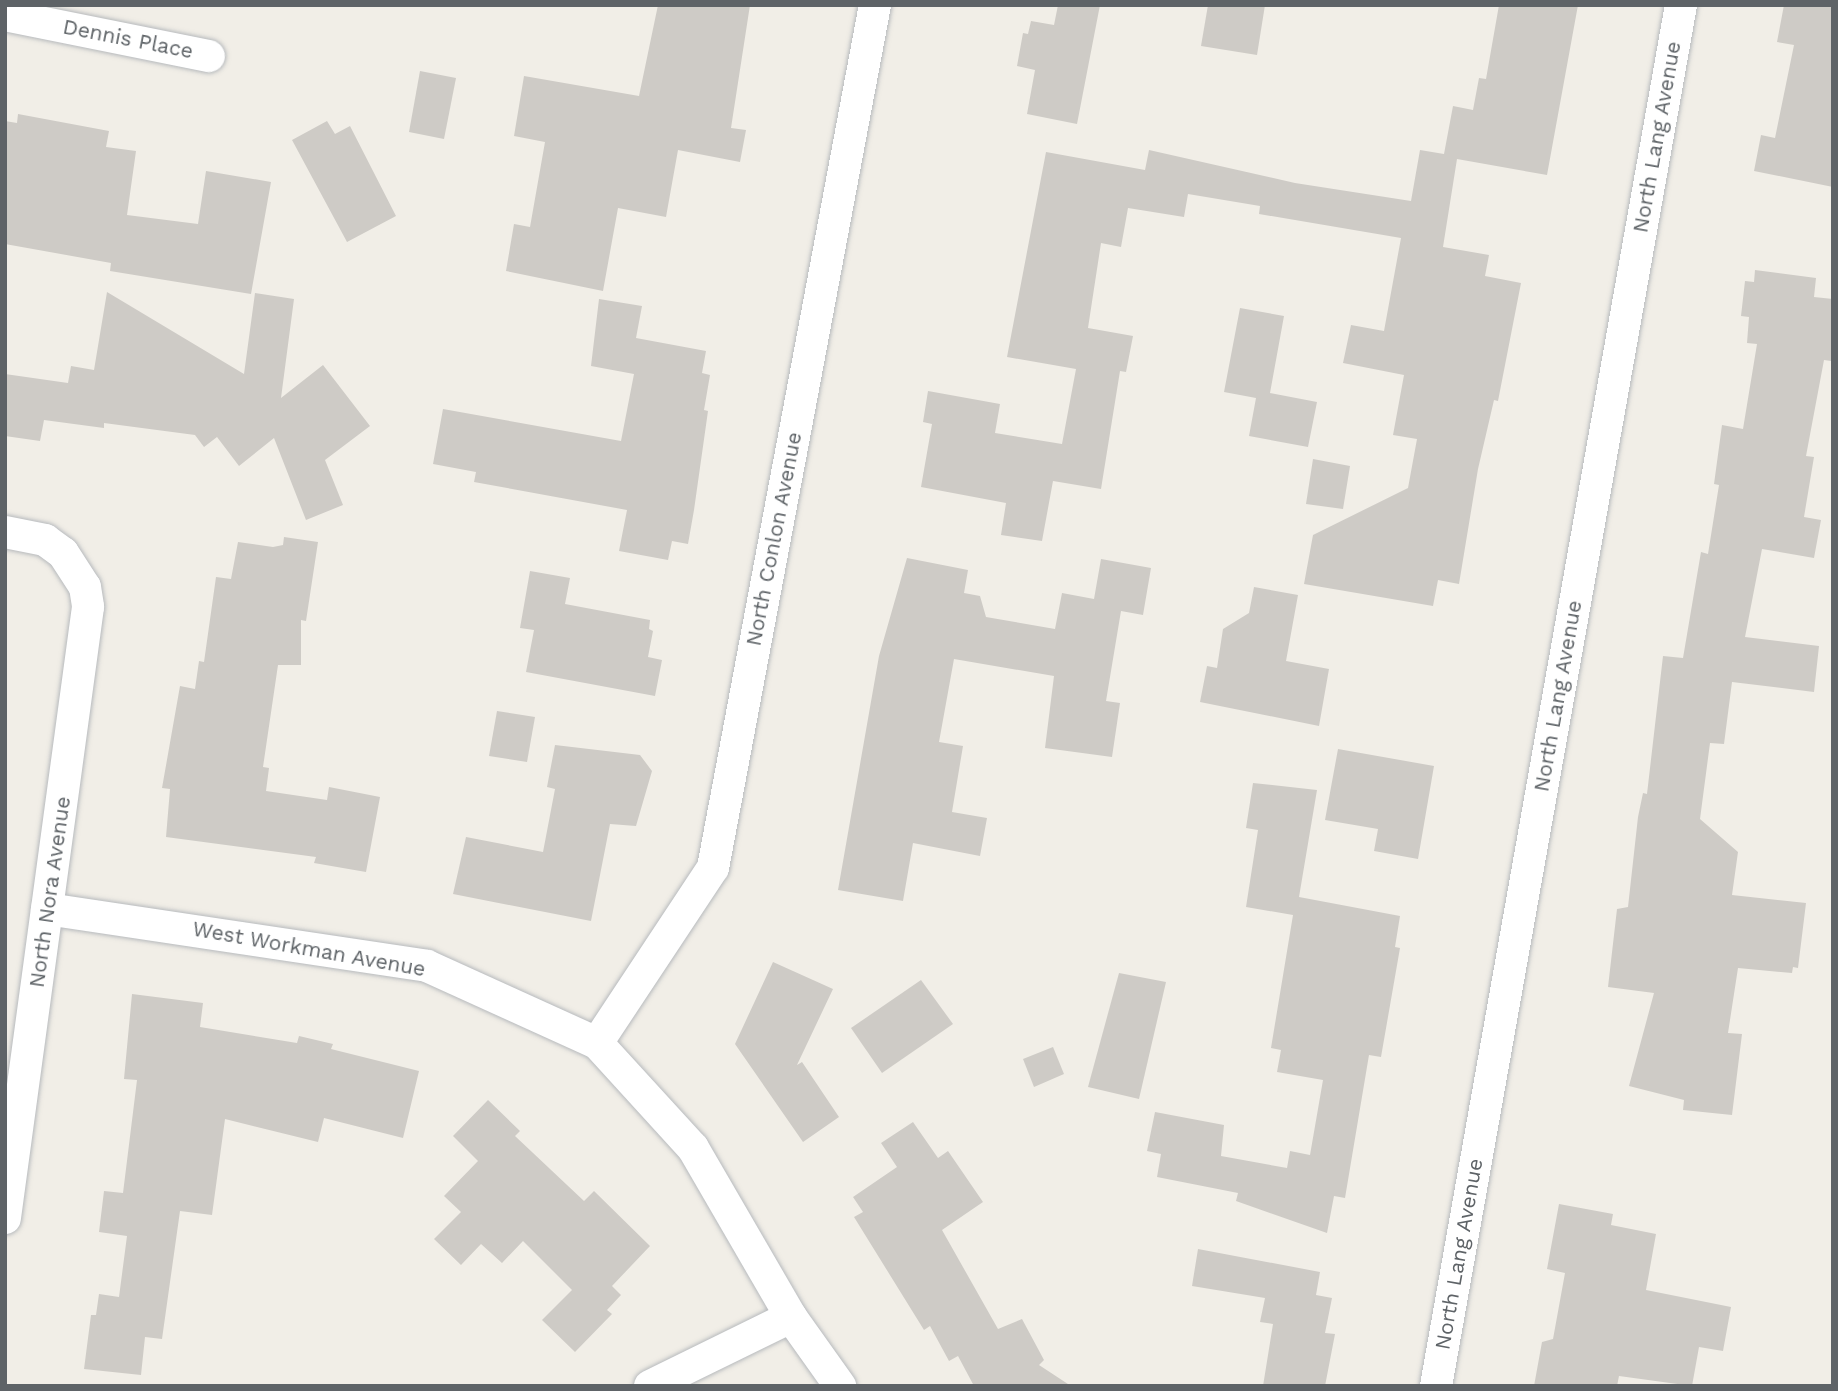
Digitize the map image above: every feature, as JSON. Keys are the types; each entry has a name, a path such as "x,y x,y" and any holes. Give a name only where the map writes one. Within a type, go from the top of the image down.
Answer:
{"street":[{"name":"North Conlon Avenue","path":"597,1042 713,868 874,5"},
{"name":"North Lang Avenue","path":"1436,1386 1681,5"},
{"name":"Dennis Place","path":"5,15 209,56"},
{"name":"North Nora Avenue","path":"5,532 45,540 76,568 85,587 88,629 5,1218"},
{"name":"West Workman Avenue","path":"47,909 427,966 597,1042 693,1148 791,1317 840,1386"},
{"path":"650,1386 791,1317"}],"building":[{"path":"658,5 750,5 731,128 746,130 740,162 678,150 666,217 618,208 603,291 506,271 514,224 530,227 545,142 514,136 524,76 639,96"},
{"path":"1058,5 1100,5 1077,124 1027,114 1035,70 1017,66 1023,33 1028,34 1031,21 1054,25"},
{"path":"1208,5 1265,5 1257,55 1201,46"},
{"path":"1499,5 1578,5 1547,175 1457,159 1443,247 1489,255 1485,276 1521,283 1498,401 1494,400 1478,469 1459,584 1438,580 1433,606 1304,584 1313,535 1408,488 1417,439 1393,435 1404,375 1343,363 1351,325 1384,331 1401,238 1259,214 1260,206 1188,194 1184,217 1128,208 1121,247 1101,243 1088,328 1133,336 1126,372 1120,371 1101,489 1053,481 1042,541 1001,535 1006,503 921,487 932,424 923,422 928,391 1000,404 995,433 1062,444 1076,369 1007,357 1046,152 1145,170 1149,150 1295,183 1411,201 1420,150 1444,154 1453,106 1473,110 1479,78 1486,79"},
{"path":"1784,5 1833,5 1833,187 1754,171 1761,135 1775,138 1794,45 1777,42"},
{"path":"420,71 456,78 444,139 409,132"},
{"path":"18,114 109,131 106,147 136,151 127,215 198,224 206,171 271,182 251,294 110,271 111,263 5,244 5,121 17,123"},
{"path":"327,121 335,134 350,126 396,216 347,242 292,140"},
{"path":"1755,270 1816,278 1814,297 1833,299 1833,344 1831,361 1824,360 1806,456 1814,457 1804,517 1821,520 1814,558 1762,549 1745,637 1819,646 1814,692 1732,682 1724,744 1710,743 1700,819 1738,852 1732,895 1806,903 1798,968 1793,967 1792,973 1738,968 1728,1033 1742,1034 1732,1115 1683,1110 1684,1100 1629,1086 1654,993 1608,987 1617,909 1628,907 1638,817 1643,793 1647,794 1663,656 1683,658 1701,552 1708,554 1719,485 1714,484 1722,425 1743,429 1757,344 1747,343 1749,317 1741,316 1745,281 1754,282"},
{"path":"107,292 244,374 255,293 294,299 281,398 323,365 370,426 325,460 343,505 306,520 274,438 239,466 217,437 204,447 195,435 104,423 104,428 44,420 40,441 5,436 5,374 68,383 71,366 94,370"},
{"path":"599,299 642,306 636,338 706,351 702,373 710,375 704,410 708,411 688,544 672,541 668,560 619,551 627,510 474,482 476,472 433,464 443,409 621,441 634,374 591,366"},
{"path":"1240,308 1284,316 1270,393 1317,402 1308,447 1249,436 1256,398 1224,392"},
{"path":"1313,459 1350,466 1343,509 1306,504"},
{"path":"284,537 318,542 306,621 301,620 301,665 278,665 263,767 269,768 266,791 327,800 329,787 380,797 366,872 314,863 316,857 166,837 170,789 162,788 180,686 195,689 199,661 204,662 216,577 231,579 238,542 273,547 283,545"},
{"path":"907,558 968,570 964,593 980,596 986,617 1055,629 1062,593 1094,599 1101,559 1151,568 1143,615 1121,611 1106,701 1120,703 1112,757 1045,748 1054,676 954,659 939,742 963,746 952,812 987,818 980,856 913,843 903,901 838,890 879,656"},
{"path":"530,571 570,578 565,604 650,620 649,629 653,631 648,657 662,660 655,696 526,672 534,630 520,628"},
{"path":"1254,587 1298,595 1286,661 1329,669 1319,726 1200,702 1207,666 1217,668 1223,629 1249,613"},
{"path":"497,711 535,717 527,762 489,756"},
{"path":"555,745 640,755 652,771 636,826 610,824 591,921 453,894 466,837 543,852 555,789 547,787"},
{"path":"1338,749 1434,766 1418,859 1374,851 1378,829 1325,820"},
{"path":"1253,783 1317,790 1299,897 1400,916 1395,947 1400,948 1381,1057 1369,1055 1345,1198 1334,1196 1327,1233 1236,1201 1238,1193 1157,1177 1161,1154 1147,1151 1155,1112 1224,1125 1221,1156 1287,1168 1290,1151 1310,1155 1323,1080 1277,1072 1281,1050 1271,1048 1293,915 1246,907 1258,830 1246,828"},
{"path":"773,962 833,989 797,1065 802,1062 839,1117 803,1142 735,1044"},
{"path":"1119,973 1166,982 1139,1099 1088,1087"},
{"path":"921,980 953,1024 882,1073 851,1028"},
{"path":"132,994 203,1003 200,1027 297,1043 299,1036 333,1044 331,1049 419,1071 403,1138 324,1118 318,1142 225,1119 212,1215 180,1211 162,1339 145,1337 141,1375 84,1369 91,1315 96,1315 99,1294 119,1297 127,1236 99,1232 104,1191 123,1193 137,1080 124,1079"},
{"path":"1053,1047 1064,1074 1034,1087 1023,1059"},
{"path":"488,1100 520,1131 515,1136 584,1201 594,1191 650,1246 612,1286 621,1295 607,1310 612,1314 575,1352 542,1320 572,1290 523,1241 502,1263 481,1244 461,1265 434,1239 461,1212 444,1196 478,1161 453,1136"},
{"path":"913,1122 938,1158 948,1151 983,1202 942,1230 998,1329 1022,1319 1044,1360 1039,1365 1071,1386 974,1386 958,1356 949,1361 930,1326 924,1330 854,1217 863,1212 853,1197 897,1167 881,1143"},
{"path":"1559,1204 1613,1214 1611,1225 1656,1234 1646,1290 1731,1307 1723,1351 1699,1347 1692,1386 1619,1376 1617,1386 1534,1386 1542,1342 1553,1339 1565,1273 1547,1269"},
{"path":"1198,1249 1320,1272 1316,1295 1332,1298 1325,1333 1335,1334 1325,1386 1263,1386 1273,1324 1260,1322 1265,1298 1192,1286"}]}
